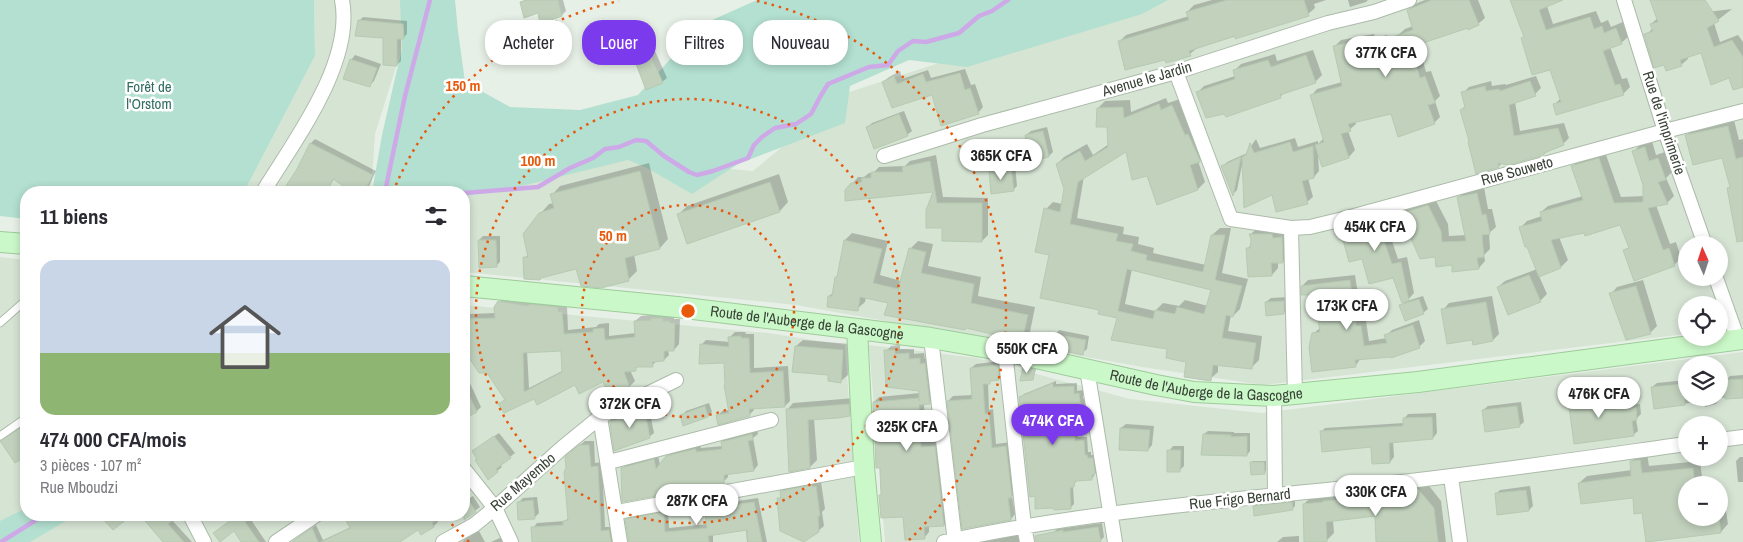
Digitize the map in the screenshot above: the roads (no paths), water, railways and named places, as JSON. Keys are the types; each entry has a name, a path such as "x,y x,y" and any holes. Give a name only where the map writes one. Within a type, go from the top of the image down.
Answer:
{"street":[{"path":"266,186 324,91 335,64 342,36 344,11 342,0"},
{"name":"Avenue le Jardin","path":"884,156 982,125 1176,72 1328,23 1374,12 1409,0"},
{"name":"Rue de l'imprimerie","path":"1624,0 1665,131 1702,236"},
{"name":"Rue Souweto","path":"1176,72 1231,219 1291,228 1310,227 1343,219 1743,111"},
{"path":"1291,228 1294,394"},
{"path":"0,242 20,244"},
{"path":"1719,286 1741,340"},
{"name":"Route de l'Auberge de la Gascogne","path":"470,287 677,307 931,338 1004,350 1194,392 1274,396 1418,382 1741,340"},
{"path":"857,329 864,467 871,542"},
{"path":"931,338 951,541"},
{"path":"1004,350 1024,526 1028,542"},
{"path":"1087,369 1115,542"},
{"name":"Rue Mayembo","path":"443,542 474,525 600,417 676,380"},
{"path":"1274,396 1275,496"},
{"path":"600,417 609,462 620,542"},
{"path":"609,462 771,420"},
{"path":"1728,439 1743,437"},
{"name":"Rue Frigo Bernard","path":"951,541 1024,526 1110,513 1451,477 1678,445"},
{"path":"617,512 864,467"},
{"path":"470,477 495,508 512,542"},
{"path":"1451,477 1460,542"},
{"path":"193,521 204,542"},
{"path":"276,542 307,521"}],"lane":[{"path":"0,323 20,305"},
{"path":"0,436 20,422"}],"waterway":[{"path":"386,186 405,96 430,0"},
{"path":"470,193 538,187 570,168 593,158 605,149 619,147 636,140 646,141 664,156 689,172 697,175 713,171 748,158 754,145 762,137 775,128 796,124 811,114 828,84 869,67 888,65 898,51 913,41 926,42 959,33 979,16 992,11 1008,0"},
{"path":"1,542 34,521"}],"park label":[{"name":"Forêt de l'Orstom","path":"149,96"}]}
